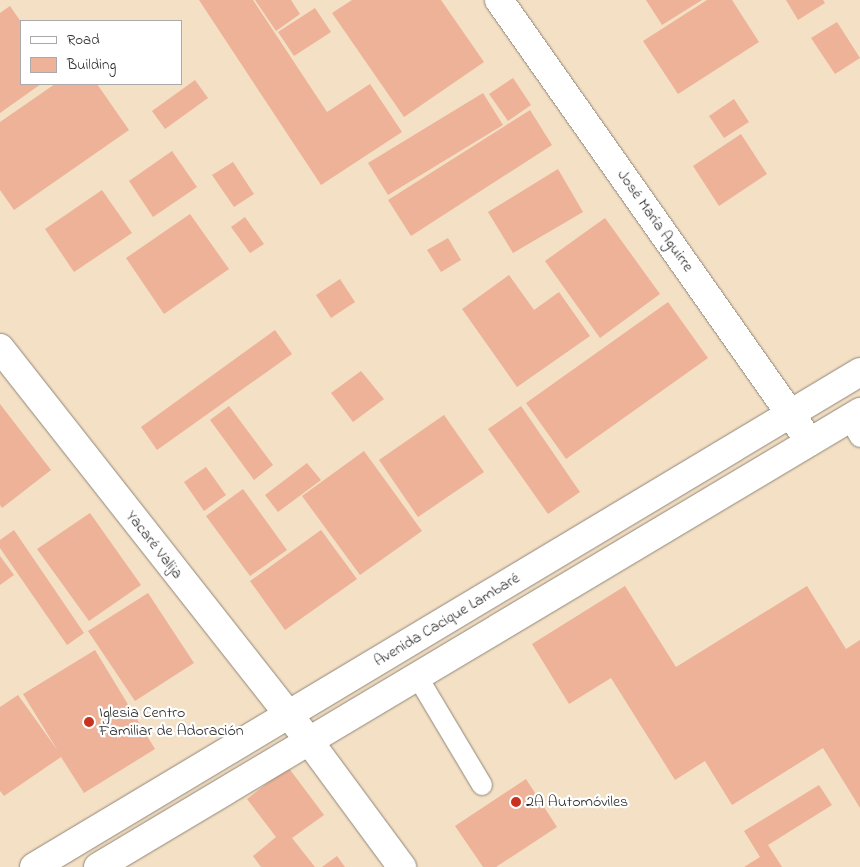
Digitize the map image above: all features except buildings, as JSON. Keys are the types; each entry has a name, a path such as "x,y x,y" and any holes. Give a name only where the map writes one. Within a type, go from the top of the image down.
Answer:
{"main road":[{"name":"José María Aguirre","path":"499,0 810,442"},
{"name":"Yacaré Valija","path":"0,348 309,742 402,867"},
{"name":"Avenida Cacique Lambaré","path":"34,867 860,372"},
{"name":"Avenida Cacique Lambaré","path":"102,865 810,442 856,422"},
{"path":"88,834 102,865"}],"lane":[{"path":"417,676 482,785"}],"place":[{"name":"Iglesia Centro Familiar de Adoración","path":"89,722"},
{"name":"2A Automóviles","path":"516,802"}]}
